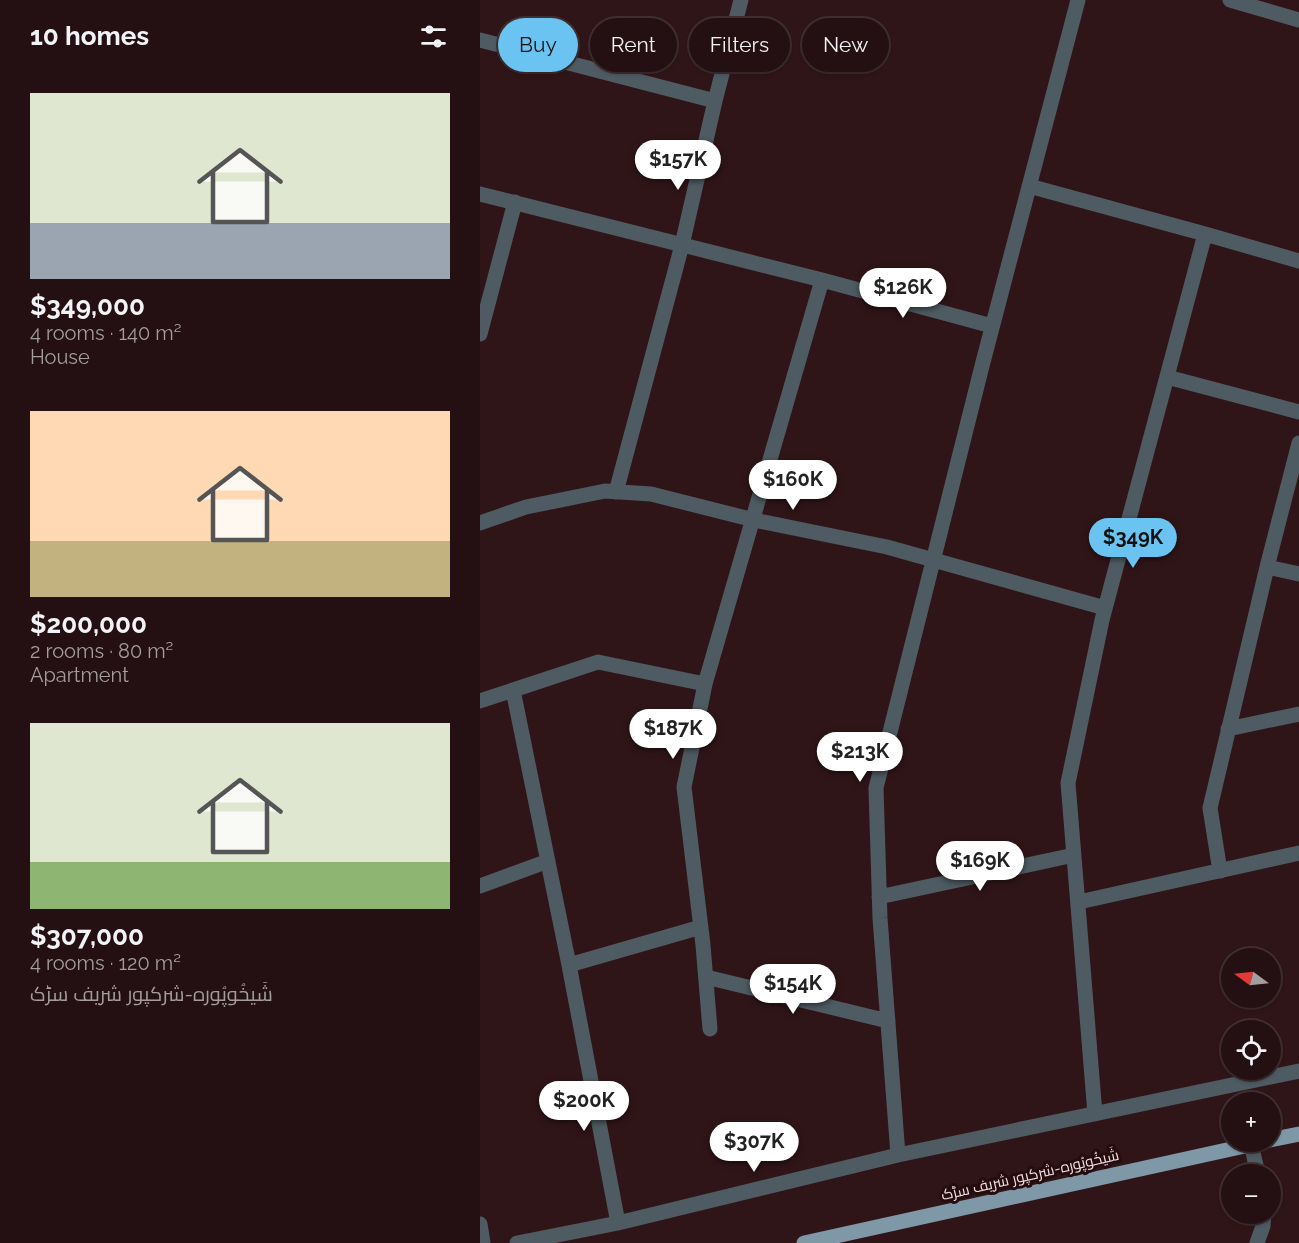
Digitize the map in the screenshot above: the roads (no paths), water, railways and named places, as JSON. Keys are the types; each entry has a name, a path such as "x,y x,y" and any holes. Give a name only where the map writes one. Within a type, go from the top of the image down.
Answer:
{"main road":[{"path":"1281,1138 1299,1134"},
{"name":"شَيخُوپُورہ-شرکپور شریف سڑک","path":"804,1243 1221,1151"}],"street":[{"path":"616,492 682,245 741,0"},
{"path":"898,1155 879,897 876,788 992,326 1078,0"},
{"path":"1230,0 1299,20"},
{"path":"480,40 715,101"},
{"path":"1029,186 1299,261"},
{"path":"480,194 822,280 992,326"},
{"path":"480,334 515,202"},
{"path":"1095,1114 1068,783 1105,608 1205,234"},
{"path":"710,1029 701,927 684,787 705,684 822,280"},
{"path":"1167,377 1299,412"},
{"path":"1220,871 1210,808 1299,443"},
{"path":"480,523 526,507 605,491 651,494 754,520 887,547 1105,608"},
{"path":"1267,567 1299,574"},
{"path":"480,701 598,662 705,684"},
{"path":"513,690 618,1223"},
{"path":"1228,729 1299,714"},
{"path":"1078,902 1299,853"},
{"path":"879,897 1074,855"},
{"path":"480,886 548,861"},
{"path":"569,965 701,927"},
{"path":"706,977 888,1021"},
{"path":"517,1243 618,1223 898,1155 1299,1071"},
{"path":"480,1224 483,1243"},
{"path":"1257,1243 1263,1224"}]}
